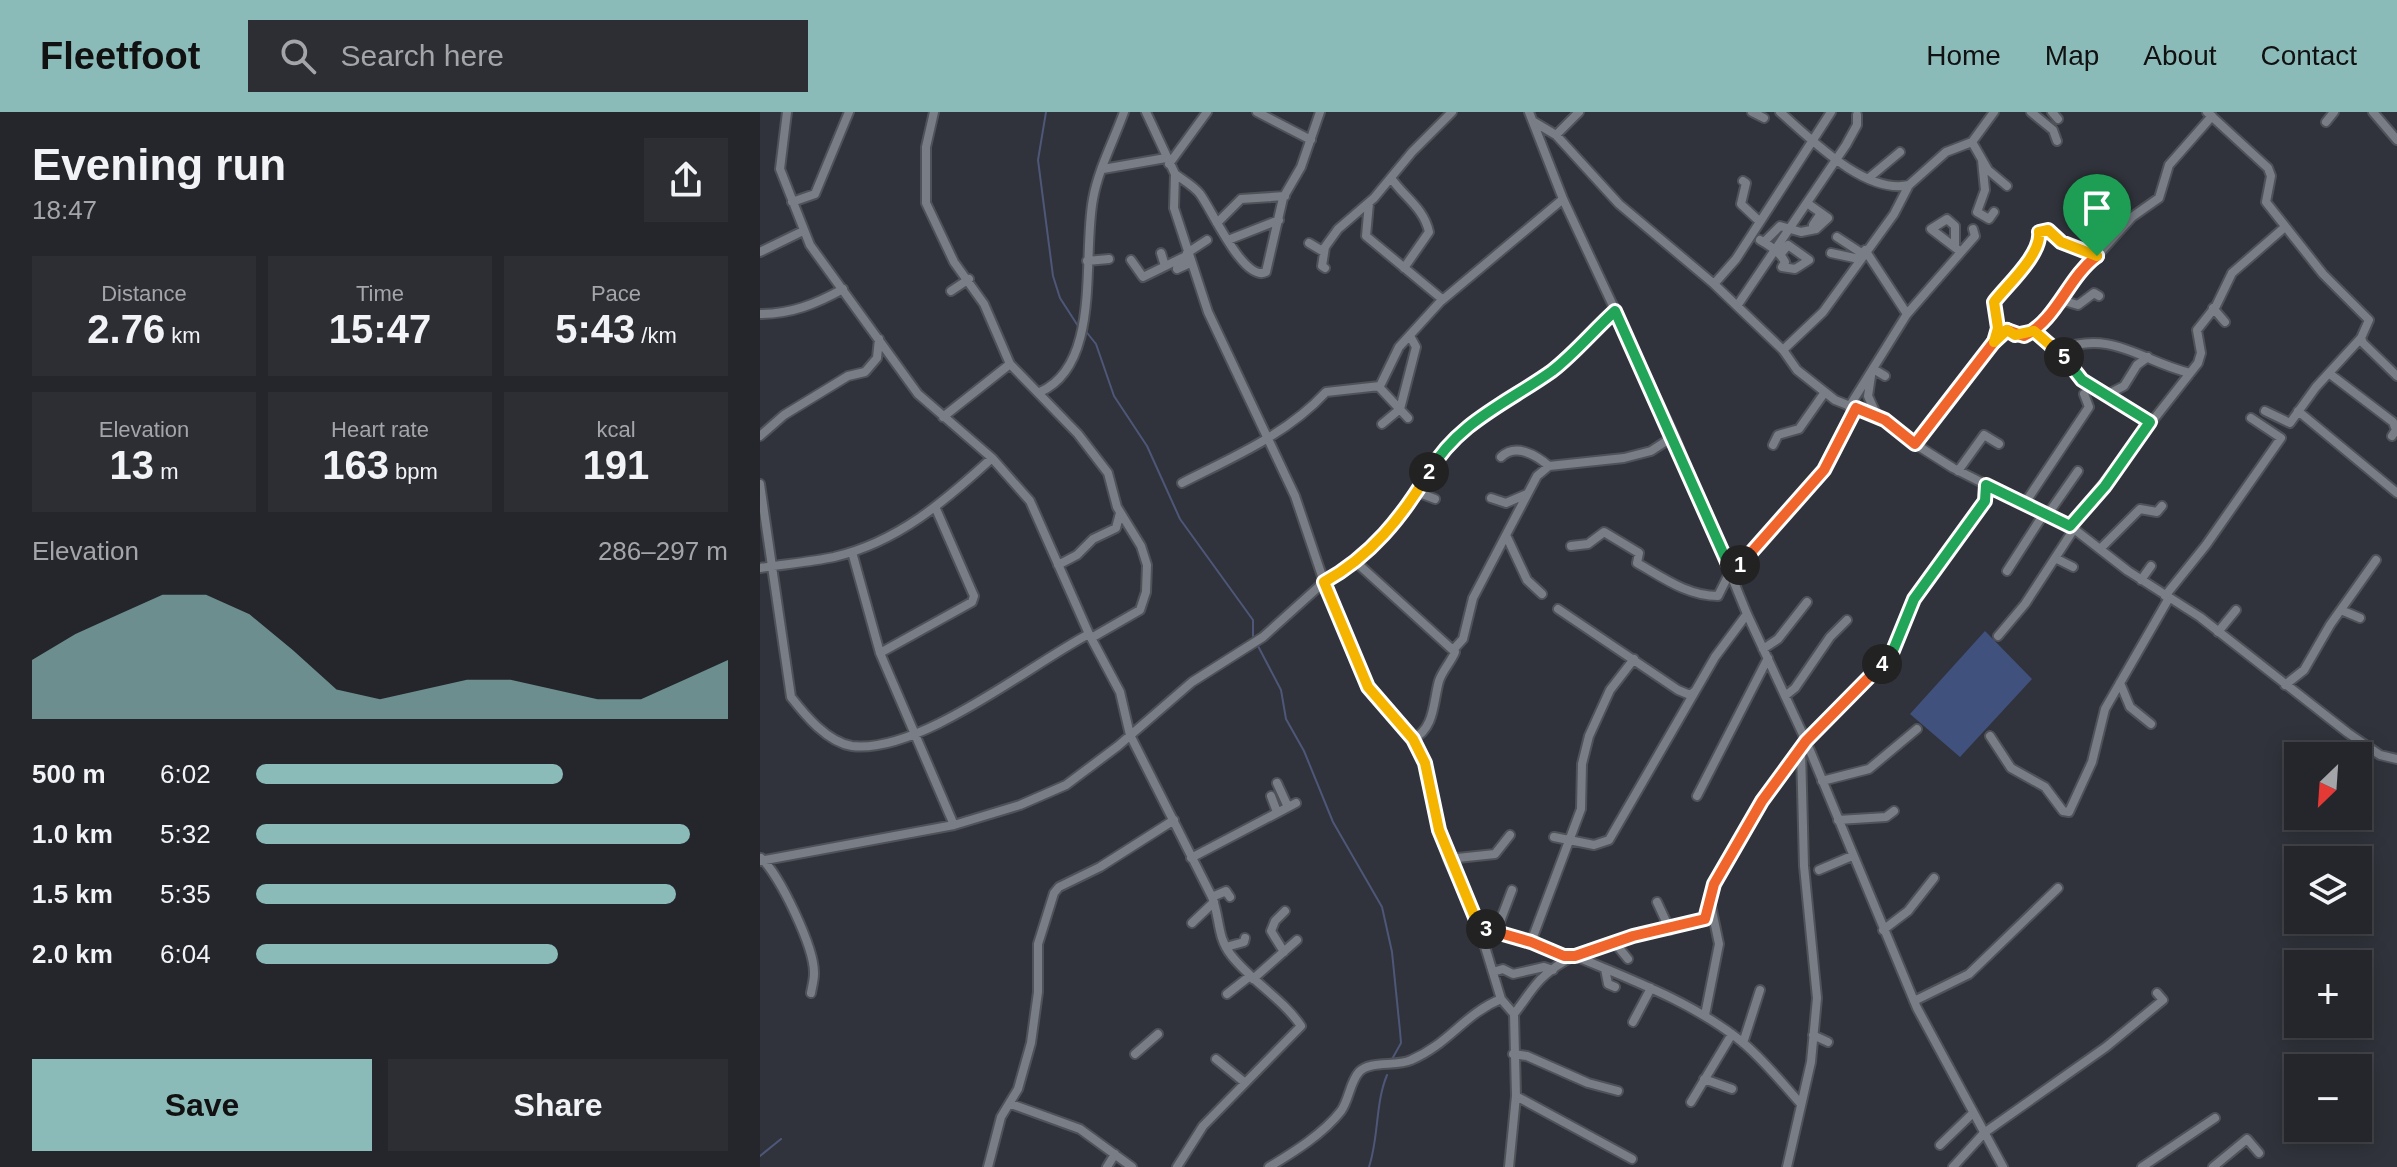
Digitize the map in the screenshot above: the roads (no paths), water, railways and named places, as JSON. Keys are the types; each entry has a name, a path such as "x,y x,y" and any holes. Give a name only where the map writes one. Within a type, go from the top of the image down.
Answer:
{"street":[{"path":"787,112 780,169 803,231 918,394 992,458 1030,501 1120,692 1130,735 1213,900 1219,933 1226,947 1251,977 1301,1026 1203,1126 1177,1167"},
{"path":"792,202 815,194 849,112"},
{"path":"760,484 773,566 784,671 791,697 810,721 852,746 915,731 977,703 1091,635 1140,610 1144,601 1147,565 1141,546 1120,511 1108,473 1040,392 1010,364 1001,338 969,279 954,262 926,203 926,147 934,112"},
{"path":"1040,392 1061,380 1078,347 1085,312 1093,197 1124,112"},
{"path":"1146,112 1175,174 1198,191 1248,268 1260,275 1266,272 1285,196 1311,140 1320,112"},
{"path":"1103,169 1167,161 1207,112"},
{"path":"1257,112 1311,140"},
{"path":"1325,268 1324,252 1338,229 1369,202 1452,112"},
{"path":"1529,112 1563,199 1674,436 1747,614 1822,781 1914,1001 2003,1167"},
{"path":"1556,135 1579,112"},
{"path":"1752,112 1764,118"},
{"path":"1780,112 1835,161 1893,186 1909,185"},
{"path":"1714,284 1831,112"},
{"path":"1783,350 1823,312 1903,200 1909,185 1946,152 1972,142 1990,115 1976,112"},
{"path":"2031,112 2053,130 2057,141"},
{"path":"2326,122 2334,112"},
{"path":"2373,112 2397,140"},
{"path":"1915,444 1994,342 2007,330 2015,335 2034,331 2061,300 2077,273 2132,217 2159,198 2168,167 2210,114 2268,168 2271,176 2266,202 2323,274 2369,320 2361,338 2290,423 2265,411"},
{"path":"1737,306 1777,252 1788,230 1835,161 1857,125 1857,115"},
{"path":"1533,121 1556,135 1619,204 1714,284 1783,350 1797,370 1825,392 1877,416 1958,471 2072,527 2102,547 2141,580 2218,632 2380,755 2397,759"},
{"path":"1972,142 1982,160 2007,186"},
{"path":"1870,177 1900,152"},
{"path":"1982,160 1985,190 1977,212 1989,219 1994,212"},
{"path":"1175,174 1174,208 1208,312 1295,496 1324,582 1368,687 1413,739 1425,763 1448,859 1479,927 1501,999 1514,1014"},
{"path":"1391,178 1427,219 1429,232 1404,268"},
{"path":"1743,181 1746,183 1741,204 1759,221"},
{"path":"1217,223 1241,199 1285,196"},
{"path":"1379,387 1399,347 1442,299 1563,199"},
{"path":"1369,202 1366,236 1442,299"},
{"path":"1777,252 1762,241 1776,227 1801,232 1816,229 1813,225 1821,213 1807,203"},
{"path":"1228,240 1279,220"},
{"path":"1998,636 2055,558 2072,527 2190,373 2201,353 2197,330 2232,273 2285,227"},
{"path":"1571,546 1588,544 1604,532 1639,553 1637,563 1655,574 1679,587 1718,596 1731,571 1761,545 1824,470 1852,407 1907,314 1958,249 1975,236 1973,229"},
{"path":"1994,342 1998,328 1994,302 2028,258 2040,239 2039,232 2048,230 2061,242 2097,256"},
{"path":"760,252 803,231"},
{"path":"1837,237 1863,254 1901,300 1907,314"},
{"path":"1177,269 1207,240"},
{"path":"1309,243 1324,252"},
{"path":"1161,253 1165,266"},
{"path":"1831,253 1863,254"},
{"path":"1131,260 1143,277 1188,257"},
{"path":"1087,261 1109,259"},
{"path":"951,291 969,279"},
{"path":"760,314 781,314 805,307 843,289"},
{"path":"2061,300 2078,305 2094,293 2099,296"},
{"path":"2213,308 2225,322"},
{"path":"761,860 954,825 1020,805 1066,785 1192,682 1263,637 1324,582 1357,563 1417,492 1436,461 1461,432 1504,399 1554,370 1615,311"},
{"path":"2034,331 2058,350 2082,380 2150,422"},
{"path":"1382,424 1400,409 1416,347 1410,336"},
{"path":"760,436 784,415 848,376 865,372 877,358 879,338"},
{"path":"2361,338 2397,376"},
{"path":"2058,350 2081,342 2130,348 2190,373"},
{"path":"2106,395 2124,386 2137,365 2148,357"},
{"path":"943,417 1010,364"},
{"path":"1873,373 1885,376"},
{"path":"1873,373 1868,396 1877,416"},
{"path":"2330,374 2380,411 2395,432"},
{"path":"1182,483 1270,438 1309,410 1326,392 1379,387"},
{"path":"1379,387 1408,418"},
{"path":"1773,445 1778,435 1799,429 1825,392"},
{"path":"2025,503 2089,407 2084,394"},
{"path":"2298,411 2397,493"},
{"path":"1990,736 2011,768 2045,787 2063,811 2069,812 2092,762 2105,709 2167,597 2281,438 2251,418"},
{"path":"1958,471 1984,435 1999,444"},
{"path":"1501,457 1512,451 1530,453 1546,463 1624,458 1651,451 1674,436"},
{"path":"760,568 852,552 890,536 936,509 992,458"},
{"path":"1413,739 1420,736 1436,708 1439,680 1453,650 1463,639 1473,598 1546,463"},
{"path":"2007,571 2078,471"},
{"path":"1509,1167 1516,1096 1514,1014 1539,981 1575,956 1705,919 1722,869 1762,801 1804,745 1892,653 1914,599 1985,501 1986,485"},
{"path":"1417,492 1435,499"},
{"path":"1491,498 1506,503 1526,496"},
{"path":"1526,496 1534,505"},
{"path":"1506,503 1515,517"},
{"path":"2102,547 2140,509 2157,512 2162,506"},
{"path":"880,653 972,602 974,596 936,509"},
{"path":"1058,565 1077,555 1093,539 1116,528 1120,511"},
{"path":"1506,535 1527,580 1542,594"},
{"path":"852,552 880,653 954,825"},
{"path":"2055,558 2073,567"},
{"path":"2285,685 2304,670 2376,560"},
{"path":"1357,563 1453,650"},
{"path":"2141,580 2151,566"},
{"path":"1763,649 1778,639 1807,602"},
{"path":"1558,609 1678,690 1690,695 1696,691"},
{"path":"2218,632 2236,610"},
{"path":"2341,610 2360,618"},
{"path":"1554,837 1571,843 1594,845 1609,840 1715,657 1747,614"},
{"path":"1785,696 1794,690 1826,643 1847,620"},
{"path":"1697,796 1768,658"},
{"path":"1531,942 1571,843 1581,809 1586,746 1610,690 1634,659"},
{"path":"2120,683 2130,707 2151,724"},
{"path":"1822,781 1869,769 1917,729"},
{"path":"1787,1167 1813,1035 1816,978 1804,866 1804,745"},
{"path":"1191,858 1292,805 1277,783"},
{"path":"1271,796 1277,812"},
{"path":"1838,820 1886,817 1894,811"},
{"path":"988,1167 1001,1117 1011,1104 1031,1043 1038,992 1038,944 1054,893 1059,887 1100,867 1174,820"},
{"path":"1448,859 1495,854 1510,835"},
{"path":"1819,870 1852,856"},
{"path":"761,860 770,867 802,933 813,964 811,993"},
{"path":"1883,930 1908,911 1934,878"},
{"path":"1914,1001 1969,974 2058,888"},
{"path":"1496,932 1512,890"},
{"path":"1192,923 1204,908 1226,891 1230,897"},
{"path":"1705,1015 1719,944 1709,900"},
{"path":"1657,902 1670,930"},
{"path":"1284,952 1271,931 1275,921 1285,911"},
{"path":"1479,927 1531,942 1564,956 1575,956 1705,1015 1743,1043 1801,1104"},
{"path":"1226,947 1244,942 1245,938"},
{"path":"1227,994 1297,940"},
{"path":"1615,943 1628,959"},
{"path":"1493,972 1503,969 1513,974 1544,967 1553,970"},
{"path":"1605,969 1608,984 1615,987"},
{"path":"1633,1022 1651,988"},
{"path":"1743,1043 1760,990"},
{"path":"1953,1167 1984,1133 2106,1047 2163,1000 2157,993"},
{"path":"1269,1167 1305,1144 1339,1114 1358,1073 1373,1065 1401,1065 1437,1049 1477,1008 1501,999"},
{"path":"1135,1054 1158,1034"},
{"path":"1691,1102 1732,1034"},
{"path":"1813,1035 1828,1042"},
{"path":"1513,1054 1527,1056 1588,1083 1618,1091"},
{"path":"1216,1059 1244,1082"},
{"path":"1704,1079 1732,1089"},
{"path":"1516,1096 1632,1159"},
{"path":"1011,1104 1080,1129 1132,1167"},
{"path":"1940,1145 1973,1113"},
{"path":"2142,1167 2215,1118"},
{"path":"2213,1167 2247,1139 2259,1153"},
{"path":"1107,1167 1115,1154"}],"waterway":[{"path":"1046,112 1038,160 1053,276 1060,298 1078,326"},
{"path":"1084,329 1096,344 1114,396 1147,446 1180,519 1253,620 1253,636"},
{"path":"1258,646 1281,690 1286,719 1304,751 1333,822 1382,907 1392,952 1401,1043 1391,1061"},
{"path":"1369,1167 1387,1075"},
{"path":"760,1156 781,1139"}]}
